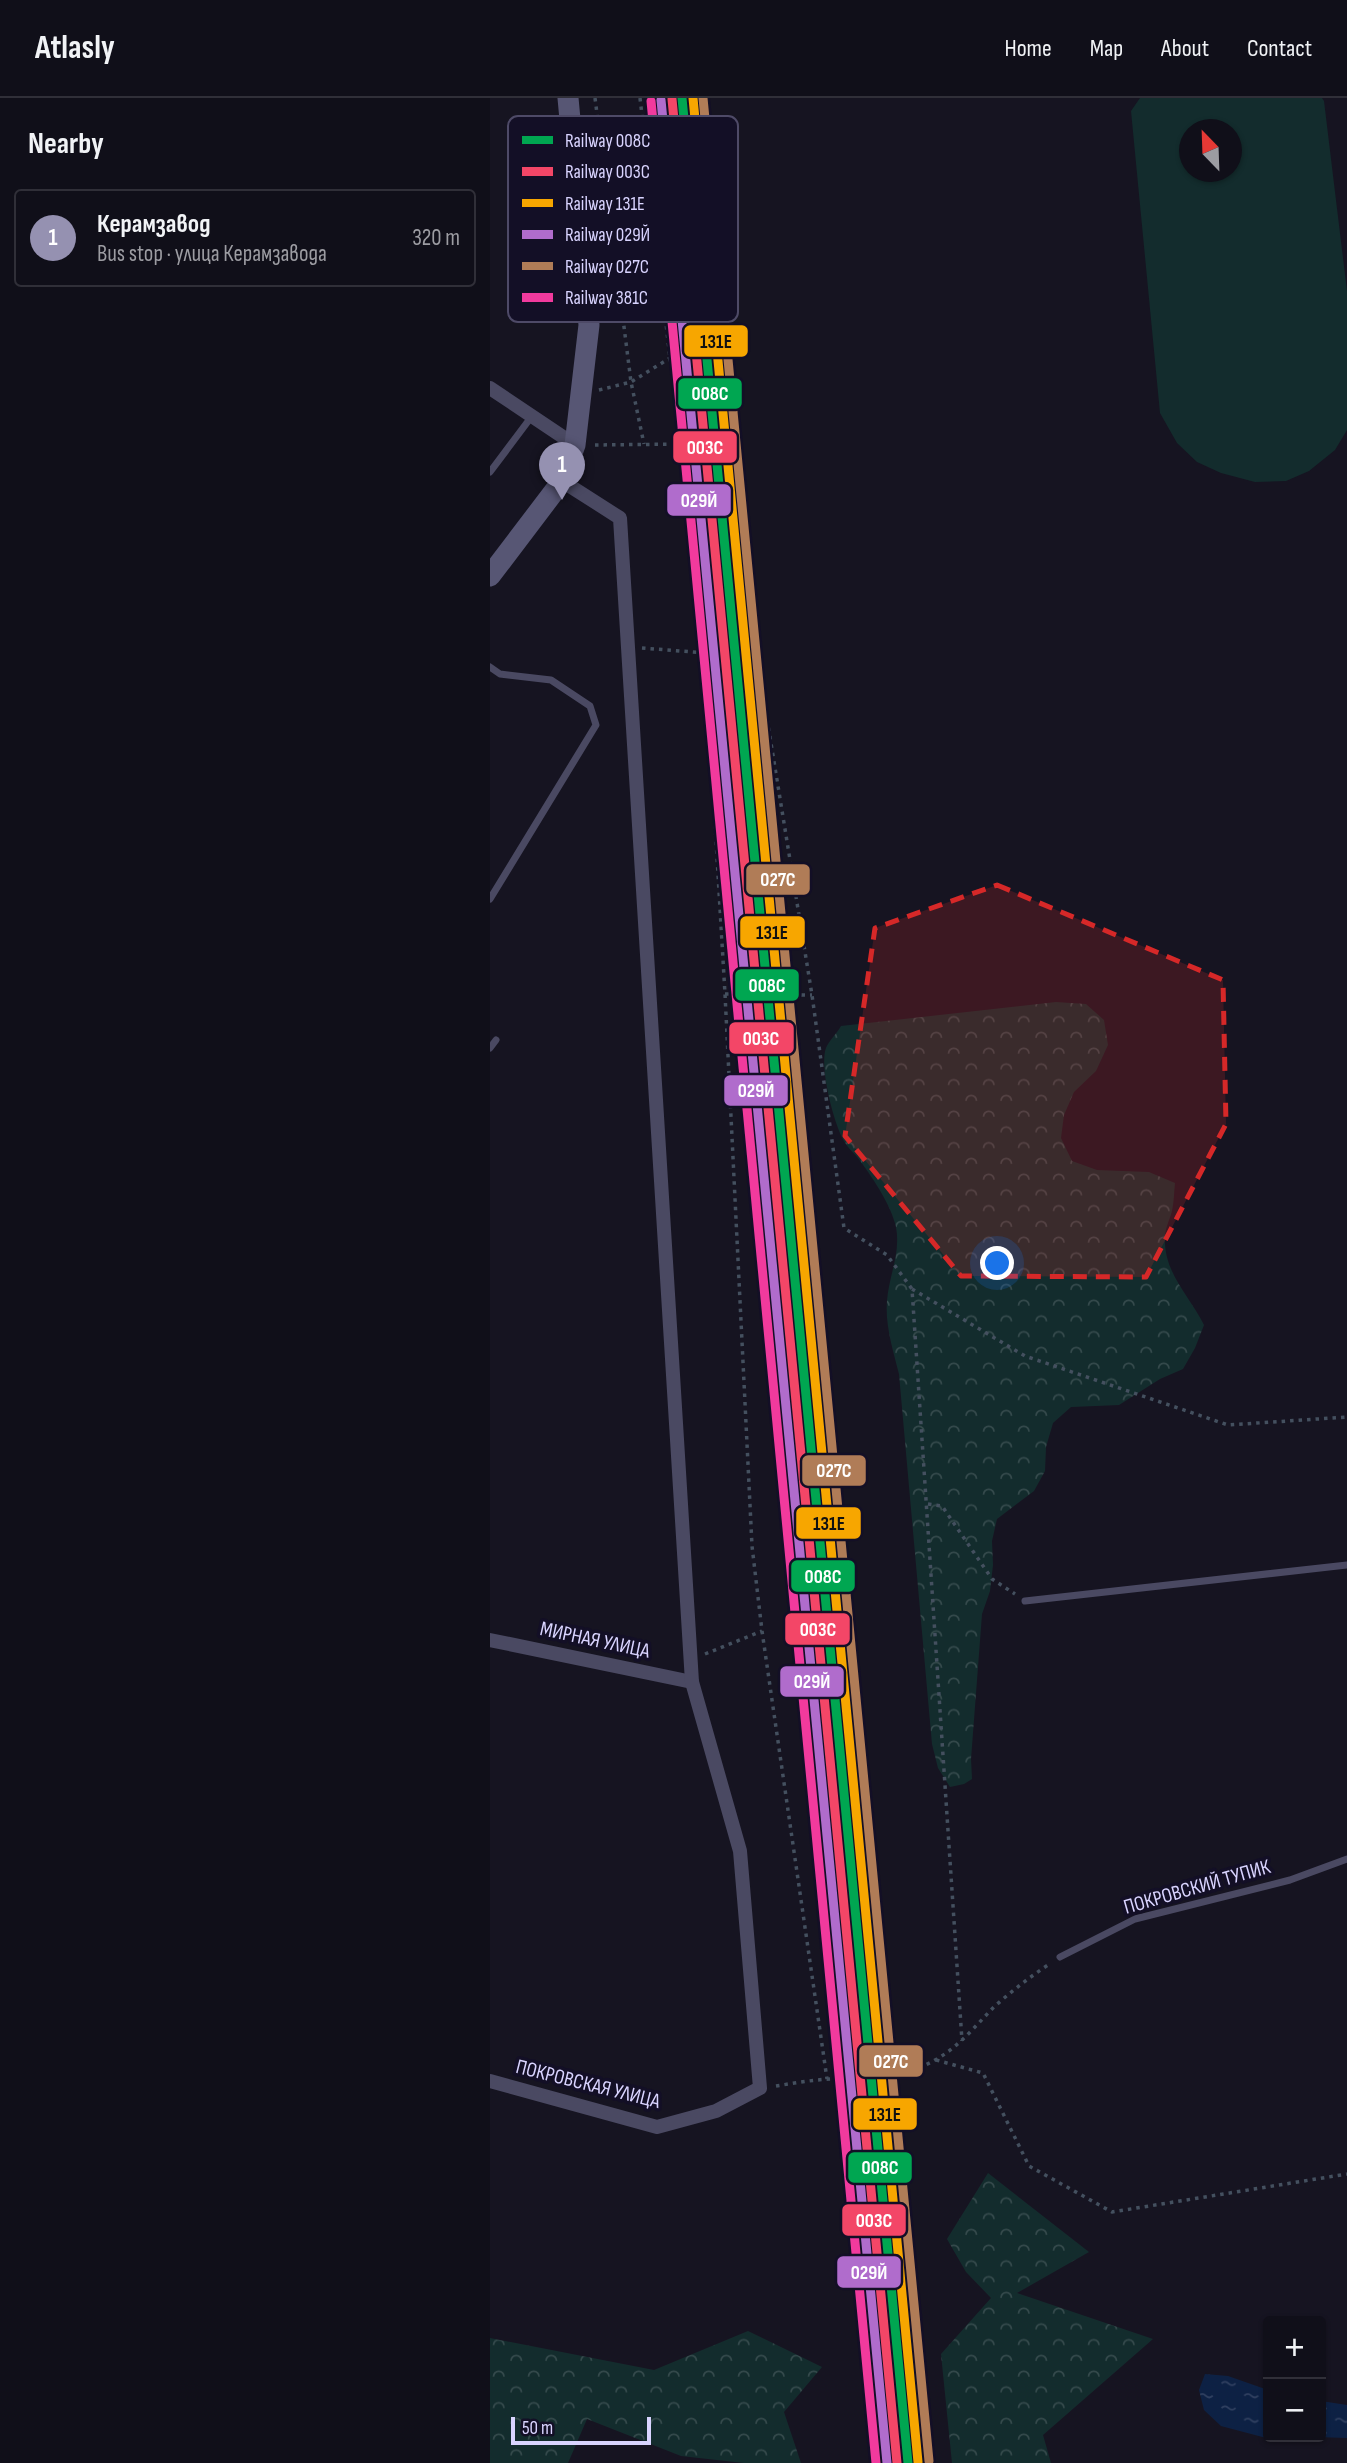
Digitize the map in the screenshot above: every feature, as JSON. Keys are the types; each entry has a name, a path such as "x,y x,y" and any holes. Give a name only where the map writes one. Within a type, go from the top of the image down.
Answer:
{"street":[{"path":"568,98 570,116"},
{"path":"490,576 562,481 575,445 589,322"},
{"path":"490,388 575,445"},
{"path":"562,481 620,518 692,1682 740,1851 760,2088"},
{"name":"МИРНАЯ УЛИЦА","path":"490,1640 692,1682"},
{"name":"ПОКРОВСКАЯ УЛИЦА","path":"490,2081 657,2126 716,2110 760,2088"}],"lane":[{"path":"490,472 532,416"},
{"path":"490,667 500,674 551,680 590,706 596,724 490,899"},
{"path":"490,1048 496,1040"},
{"path":"1025,1601 1347,1565"},
{"name":"ПОКРОВСКИЙ ТУПИК","path":"1060,1957 1135,1919 1290,1880 1347,1859"}],"path":[{"path":"595,98 597,116"},
{"path":"640,98 642,116"},
{"path":"623,322 631,382 644,444"},
{"path":"666,322 684,444 705,652 752,1546 761,1631 827,2079"},
{"path":"581,394 631,382 670,358"},
{"path":"575,445 684,444"},
{"path":"628,648 757,657 812,995 844,1228 887,1255 912,1289 1025,1356 1228,1425 1347,1417"},
{"path":"725,994 812,995"},
{"path":"912,1289 962,2041"},
{"path":"928,1504 942,1506 992,1579 1025,1601"},
{"path":"691,1661 761,1631"},
{"path":"760,2088 827,2079 870,2079 910,2072 936,2060 962,2041 1013,1991 1060,1957"},
{"path":"936,2060 983,2073 1029,2166 1112,2212 1347,2174"}],"highlighted area":[{"path":"997,885 1223,980 1226,1124 1146,1277 961,1276 845,1136 875,928"}],"green space":[{"path":"1140,98 1322,98 1347,291 1347,430 1335,450 1309,471 1286,481 1255,482 1221,473 1197,462 1177,443 1160,413 1131,111"},
{"path":"1056,1002 1086,1004 1104,1020 1108,1045 1096,1071 1074,1092 1064,1115 1061,1138 1072,1161 1097,1170 1149,1172 1175,1183 1173,1208 1165,1234 1165,1250 1178,1283 1204,1325 1183,1369 1160,1379 1119,1405 1071,1407 1053,1423 1046,1447 1045,1471 1034,1491 997,1519 992,1541 990,1591 982,1614 971,1759 972,1779 950,1787 938,1768 932,1744 899,1374 887,1319 888,1291 897,1246 896,1227 882,1193 840,1133 829,1095 824,1057 827,1045 841,1026"},
{"path":"988,2173 1089,2252 1017,2293 1153,2339 1043,2435 1051,2463 952,2463 941,2354 991,2298 966,2272 947,2239"},
{"path":"748,2331 822,2367 784,2412 801,2463 744,2463 681,2456 587,2419 568,2463 490,2463 490,2338 654,2370"}],"water":[{"path":"1205,2374 1228,2376 1263,2388 1263,2437 1221,2426 1204,2410 1199,2390"},
{"path":"1326,2402 1347,2405 1347,2438 1326,2437"}],"rail line":[{"name":"008С","path":"682,98 684,116"},
{"name":"131Е","path":"693,98 695,116"},
{"name":"027С","path":"703,98 705,116"},
{"name":"003С","path":"672,99 674,116"},
{"name":"029Й","path":"661,100 663,116"},
{"name":"381С","path":"651,101 652,116"},
{"name":"381С","path":"672,322 876,2463"},
{"name":"029Й","path":"682,322 887,2463"},
{"name":"003С","path":"693,322 897,2463"},
{"name":"008С","path":"703,322 908,2463"},
{"name":"131Е","path":"714,322 918,2462"},
{"name":"027С","path":"724,322 929,2461"}],"place":[{"name":"Керамзавод","path":"562,500"}]}
